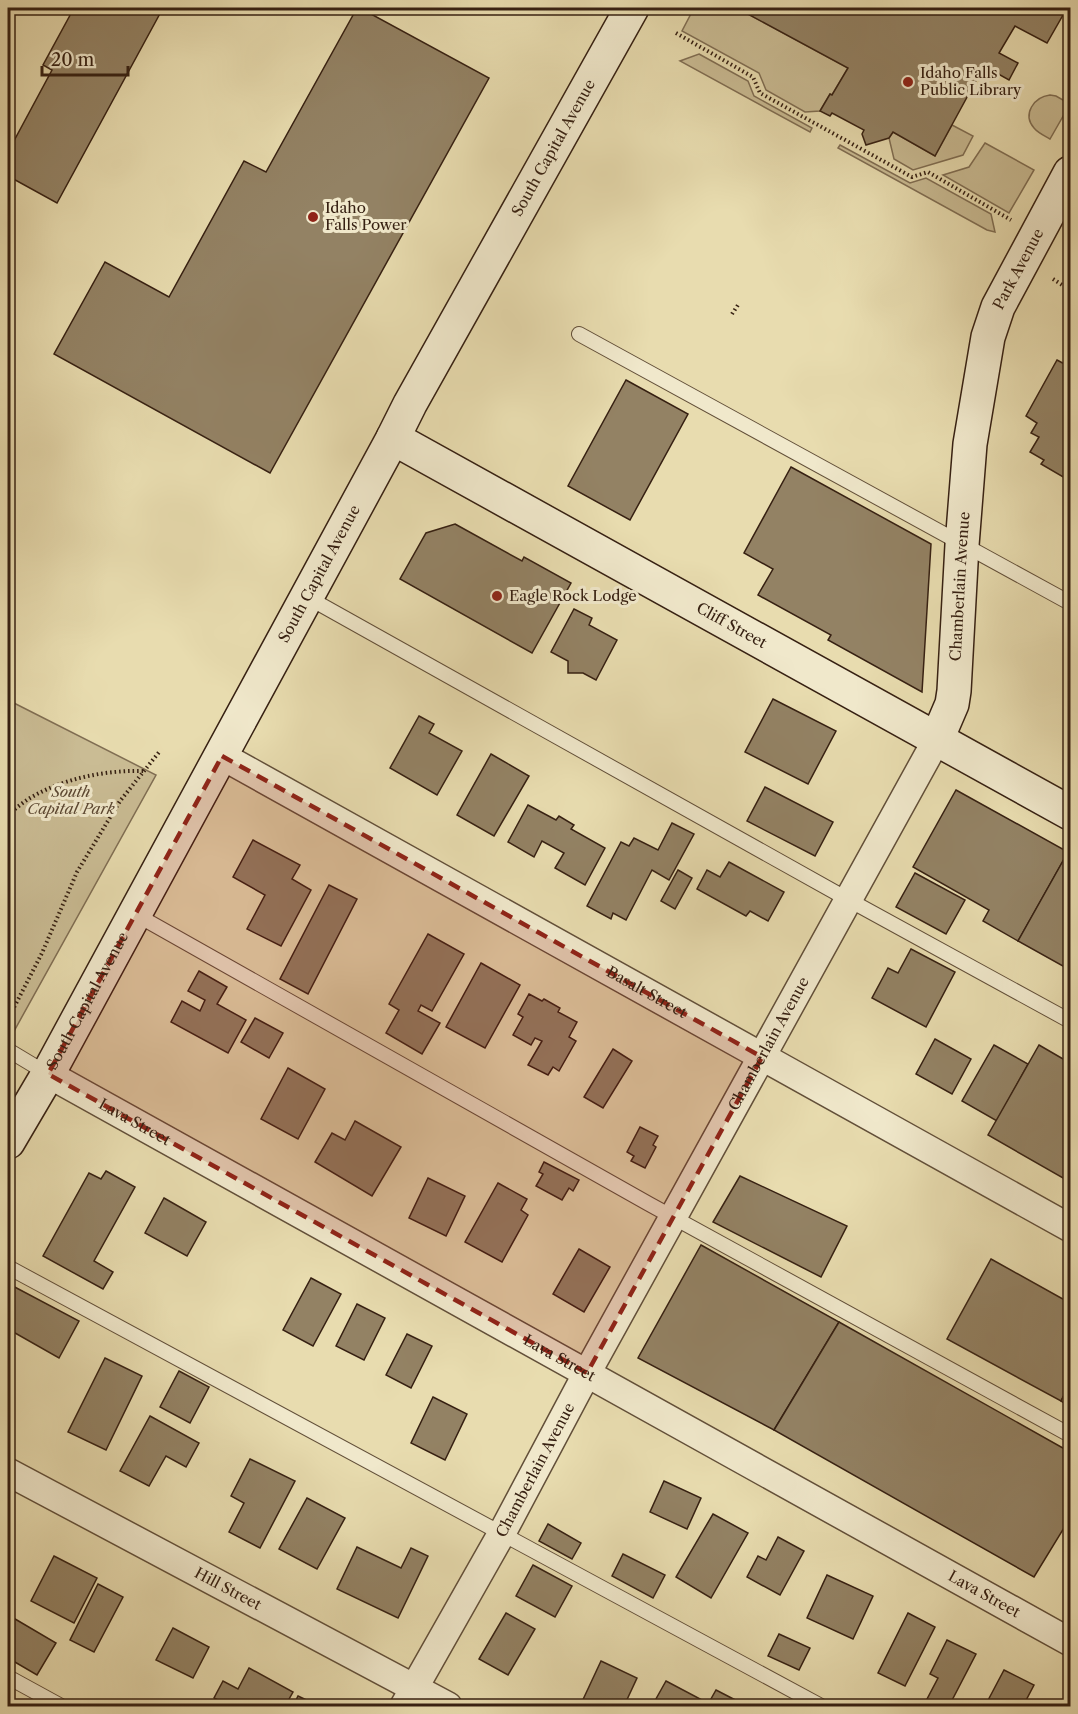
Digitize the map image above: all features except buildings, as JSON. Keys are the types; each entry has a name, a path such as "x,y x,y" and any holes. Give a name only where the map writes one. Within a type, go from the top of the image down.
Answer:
{"street":[{"name":"South Capital Avenue","path":"8,1142 48,1074 222,756 410,404 632,8"},
{"name":"Park Avenue","path":"988,337 998,308 1065,184"},
{"name":"Chamberlain Avenue","path":"409,1697 502,1533 587,1373 849,900 937,739 952,704 970,444 988,337"},
{"name":"Cliff Street","path":"393,438 1071,813"},
{"name":"Basalt Street","path":"222,756 1071,1228"},
{"name":"Lava Street","path":"48,1074 1071,1642"},
{"name":"Hill Street","path":"8,1473 409,1697 448,1707"}],"lane":[{"path":"579,334 1071,603"},
{"path":"307,597 849,900 1071,1021"},
{"path":"135,914 674,1217 1071,1435"},
{"path":"8,1050 48,1074"},
{"path":"8,1267 821,1707"},
{"path":"8,1677 61,1707"}],"path":[{"path":"676,33 753,77 760,93 912,177 928,172 1012,220"},
{"path":"1053,279 1071,290"},
{"path":"732,314 738,305"},
{"path":"8,1019 9,1010 42,952 77,872 120,801 160,751"},
{"path":"8,815 31,798 63,783 98,774 145,771"}],"highlighted area":[{"path":"222,756 762,1057 587,1373 48,1074"}],"green space":[{"path":"694,8 746,8 744,12 848,68 820,111 805,112 766,90 759,73 682,31"},
{"path":"699,54 748,81 754,96 812,128 810,132 680,61"},
{"path":"1050,95 1070,104 1050,139 1036,130 1029,117 1035,103 1044,96"},
{"path":"952,125 973,136 963,155 913,170 894,159 889,138 893,132 935,156"},
{"path":"985,143 1034,170 1009,213 943,175 969,167"},
{"path":"840,145 910,183 926,178 991,214 995,232 987,230 838,148"},
{"name":"South Capital Park","path":"8,700 156,775 8,1042"}],"place":[{"name":"Idaho Falls Public Library","path":"908,82"},
{"name":"Idaho Falls Power","path":"313,217"},
{"name":"Eagle Rock Lodge","path":"497,596"}]}
